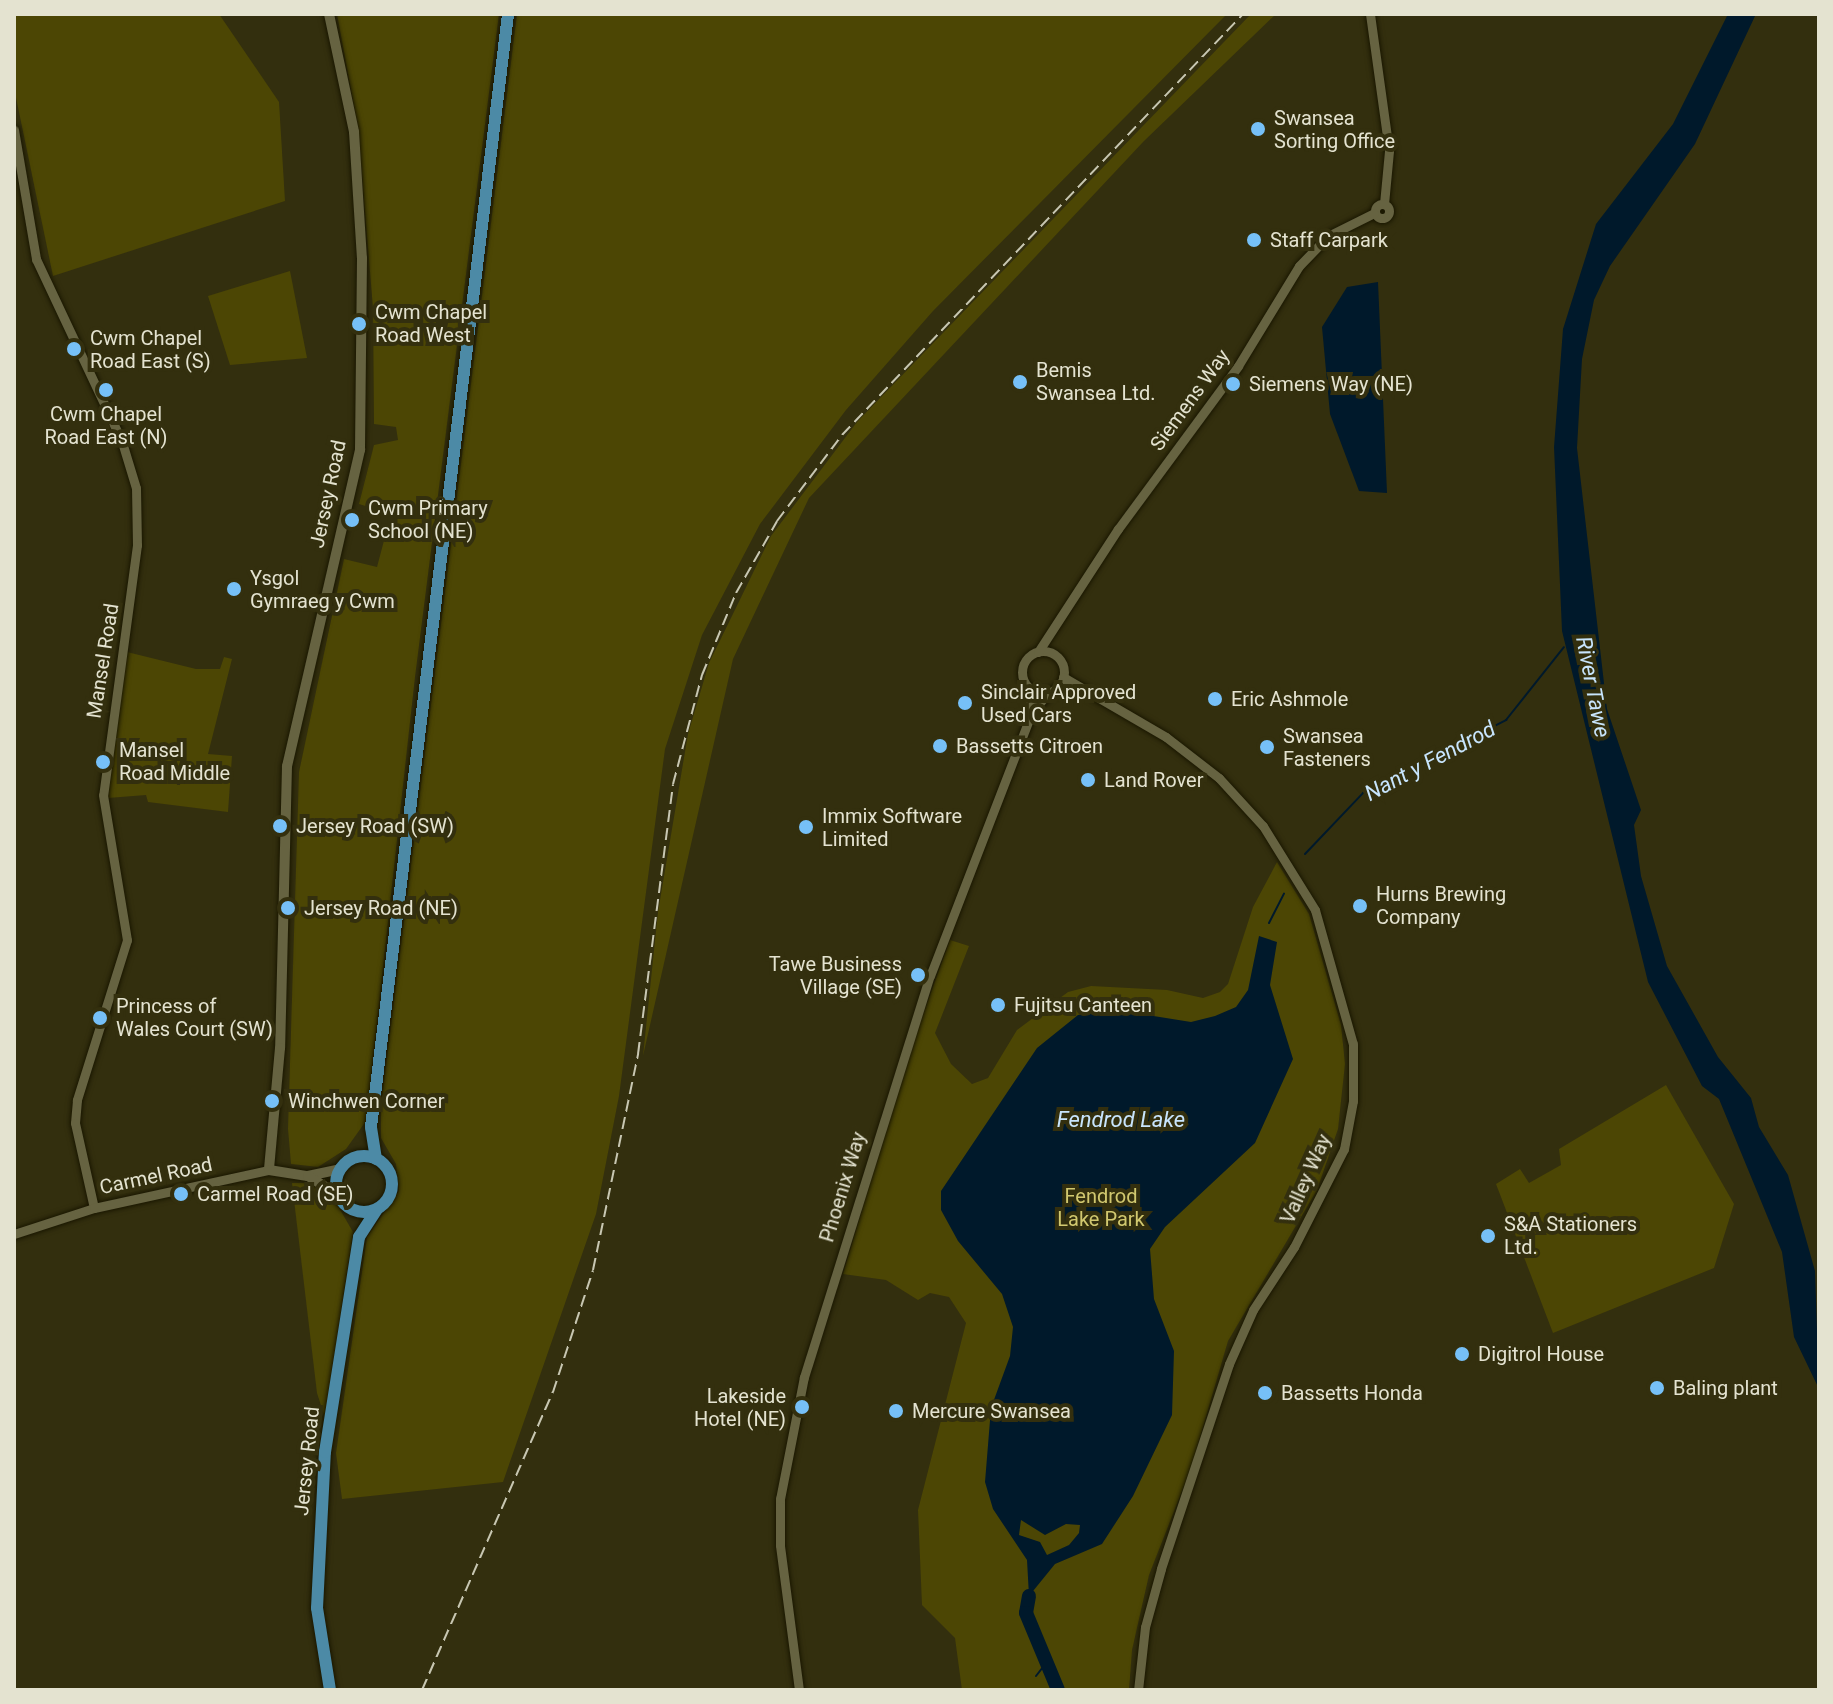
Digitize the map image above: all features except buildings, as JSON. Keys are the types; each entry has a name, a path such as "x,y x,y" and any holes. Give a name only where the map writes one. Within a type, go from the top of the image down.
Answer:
{"main road":[{"name":"Jersey Road","path":"269,1170 285,953 287,766 360,454 363,397 354,132 329,14"},
{"path":"376,1159 371,1127 508,14"},
{"path":"356,1157 376,1159 389,1171 392,1188 377,1209 350,1208 338,1195 341,1169 356,1157 371,1127"},
{"name":"Carmel Road","path":"269,1170 308,1176 341,1169"},
{"name":"Carmel Road","path":"308,1176 338,1195"},
{"name":"Jersey Road","path":"350,1208 359,1237"},
{"name":"Jersey Road","path":"330,1690 321,1656 319,1552 325,1452 359,1237 377,1209"}],"street":[{"name":"Siemens Way","path":"1038,652 1055,631 1118,529 1238,366 1299,266 1341,227 1374,213 1387,216 1384,204 1389,151 1370,14"},
{"name":"Mansel Road","path":"14,130 36,259 122,442 136,488 134,570 103,795 108,844 127,915 126,950 77,1100 75,1123 94,1208"},
{"path":"1025,683 1038,692 1049,692 1063,677 1055,631"},
{"path":"1032,712 1023,666 1038,652 1059,659"},
{"name":"Valley Way","path":"1063,677 1166,737 1219,778 1263,826 1315,910 1353,1044 1353,1101 1344,1149 1294,1247 1253,1310 1229,1364 1158,1579 1138,1690"},
{"name":"Phoenix Way","path":"799,1690 779,1525 795,1415 918,1010 1032,712 1049,692"},
{"name":"Carmel Road","path":"14,1234 94,1208 269,1170"}],"green space":[{"path":"14,14 219,14 279,102 285,201 53,276 14,88"},
{"path":"337,14 499,14 415,677 366,1121 346,1149 318,1167 291,1164 288,1129 299,772 344,559 377,567 391,514 359,504 374,445 398,440 396,427 374,424 373,308 358,127"},
{"path":"517,14 1227,14 933,311 846,410 760,524 702,635 665,749 619,1096 596,1214 503,1482 342,1499 336,1453 367,1237 399,1191 396,1164 381,1138 381,1106"},
{"path":"1251,14 1276,14 1144,141 809,498 733,659 643,1056 658,912 688,734 709,663 771,536 857,422"},
{"path":"290,271 307,358 230,365 208,296"},
{"path":"127,652 196,669 220,669 224,657 232,659 208,754 232,756 228,812 148,802 146,795 108,798"},
{"name":"Fendrod Lake Park","path":"1277,862 1309,914 1341,1025 1345,1064 1338,1129 1317,1190 1228,1341 1191,1468 1149,1575 1132,1650 1129,1690 962,1690 955,1638 922,1605 918,1510 966,1323 949,1297 930,1293 918,1300 886,1280 843,1274 906,1062 950,940 969,946 935,1033 951,1064 972,1084 988,1078 1017,1030 1068,992 1091,986 1167,990 1203,998 1220,992 1228,984 1253,907"},
{"path":"1666,1085 1734,1204 1714,1268 1553,1333 1496,1184 1520,1169 1529,1183 1561,1165 1559,1149"},
{"path":"292,1183 313,1183 331,1194 353,1232 325,1418 317,1393"}],"water":[{"name":"River Tawe","path":"1728,14 1756,14 1695,144 1610,266 1594,300 1582,359 1577,448 1607,709 1641,810 1634,825 1641,876 1667,966 1718,1057 1751,1098 1759,1127 1788,1175 1815,1271 1819,1389 1794,1337 1782,1252 1719,1099 1702,1086 1648,982 1562,631 1554,447 1563,329 1596,224 1673,124"},
{"path":"1378,282 1387,493 1359,491 1330,414 1322,327 1347,287"},
{"name":"Fendrod Lake","path":"1259,936 1277,942 1270,985 1293,1059 1255,1143 1165,1227 1150,1249 1154,1299 1174,1351 1172,1415 1133,1496 1102,1544 1055,1564 1029,1596 1027,1560 993,1509 985,1482 991,1408 1010,1356 1013,1327 1002,1294 958,1241 941,1210 941,1191 1037,1048 1078,1015 1116,1010 1191,1022 1236,1007 1248,990","holes":["1021,1520 1045,1535 1066,1524 1080,1525 1079,1533 1069,1545 1047,1555 1040,1542 1019,1535"]}],"waterway":[{"name":"Nant y Fendrod","path":"1305,854 1363,793 1506,720 1564,647"},
{"name":"Nant y Fendrod","path":"1269,923 1284,894"},
{"name":"Nant y Fendrod","path":"1029,1596 1026,1613 1058,1690"},
{"path":"1036,1676 1046,1663"}],"railway":[{"path":"422,1690 553,1392 593,1270 638,1054 673,784 702,675 736,593 777,521 842,435 1243,14"}],"place":[{"name":"Swansea Sorting Office","path":"1258,129"},
{"name":"Staff Carpark","path":"1254,240"},
{"name":"Cwm Chapel Road West","path":"359,324"},
{"name":"Cwm Chapel Road East (S)","path":"74,349"},
{"name":"Bemis Swansea Ltd.","path":"1020,382"},
{"name":"Siemens Way (NE)","path":"1233,384"},
{"name":"Cwm Chapel Road East (N)","path":"106,390"},
{"name":"Cwm Primary School (NE)","path":"352,520"},
{"name":"Ysgol Gymraeg y Cwm","path":"234,589"},
{"name":"Eric Ashmole","path":"1215,699"},
{"name":"Sinclair Approved Used Cars","path":"965,703"},
{"name":"Bassetts Citroen","path":"940,746"},
{"name":"Swansea Fasteners","path":"1267,747"},
{"name":"Mansel Road Middle","path":"103,762"},
{"name":"Land Rover","path":"1088,780"},
{"name":"Jersey Road (SW)","path":"280,826"},
{"name":"Immix Software Limited","path":"806,827"},
{"name":"Hurns Brewing Company","path":"1360,906"},
{"name":"Jersey Road (NE)","path":"288,908"},
{"name":"Tawe Business Village (SE)","path":"918,975"},
{"name":"Fujitsu Canteen","path":"998,1005"},
{"name":"Princess of Wales Court (SW)","path":"100,1018"},
{"name":"Winchwen Corner","path":"272,1101"},
{"name":"Carmel Road (SE)","path":"181,1194"},
{"name":"S&A Stationers Ltd.","path":"1488,1236"},
{"name":"Digitrol House","path":"1462,1354"},
{"name":"Baling plant","path":"1657,1388"},
{"name":"Bassetts Honda","path":"1265,1393"},
{"name":"Lakeside Hotel (NE)","path":"802,1407"},
{"name":"Mercure Swansea","path":"896,1411"}]}
